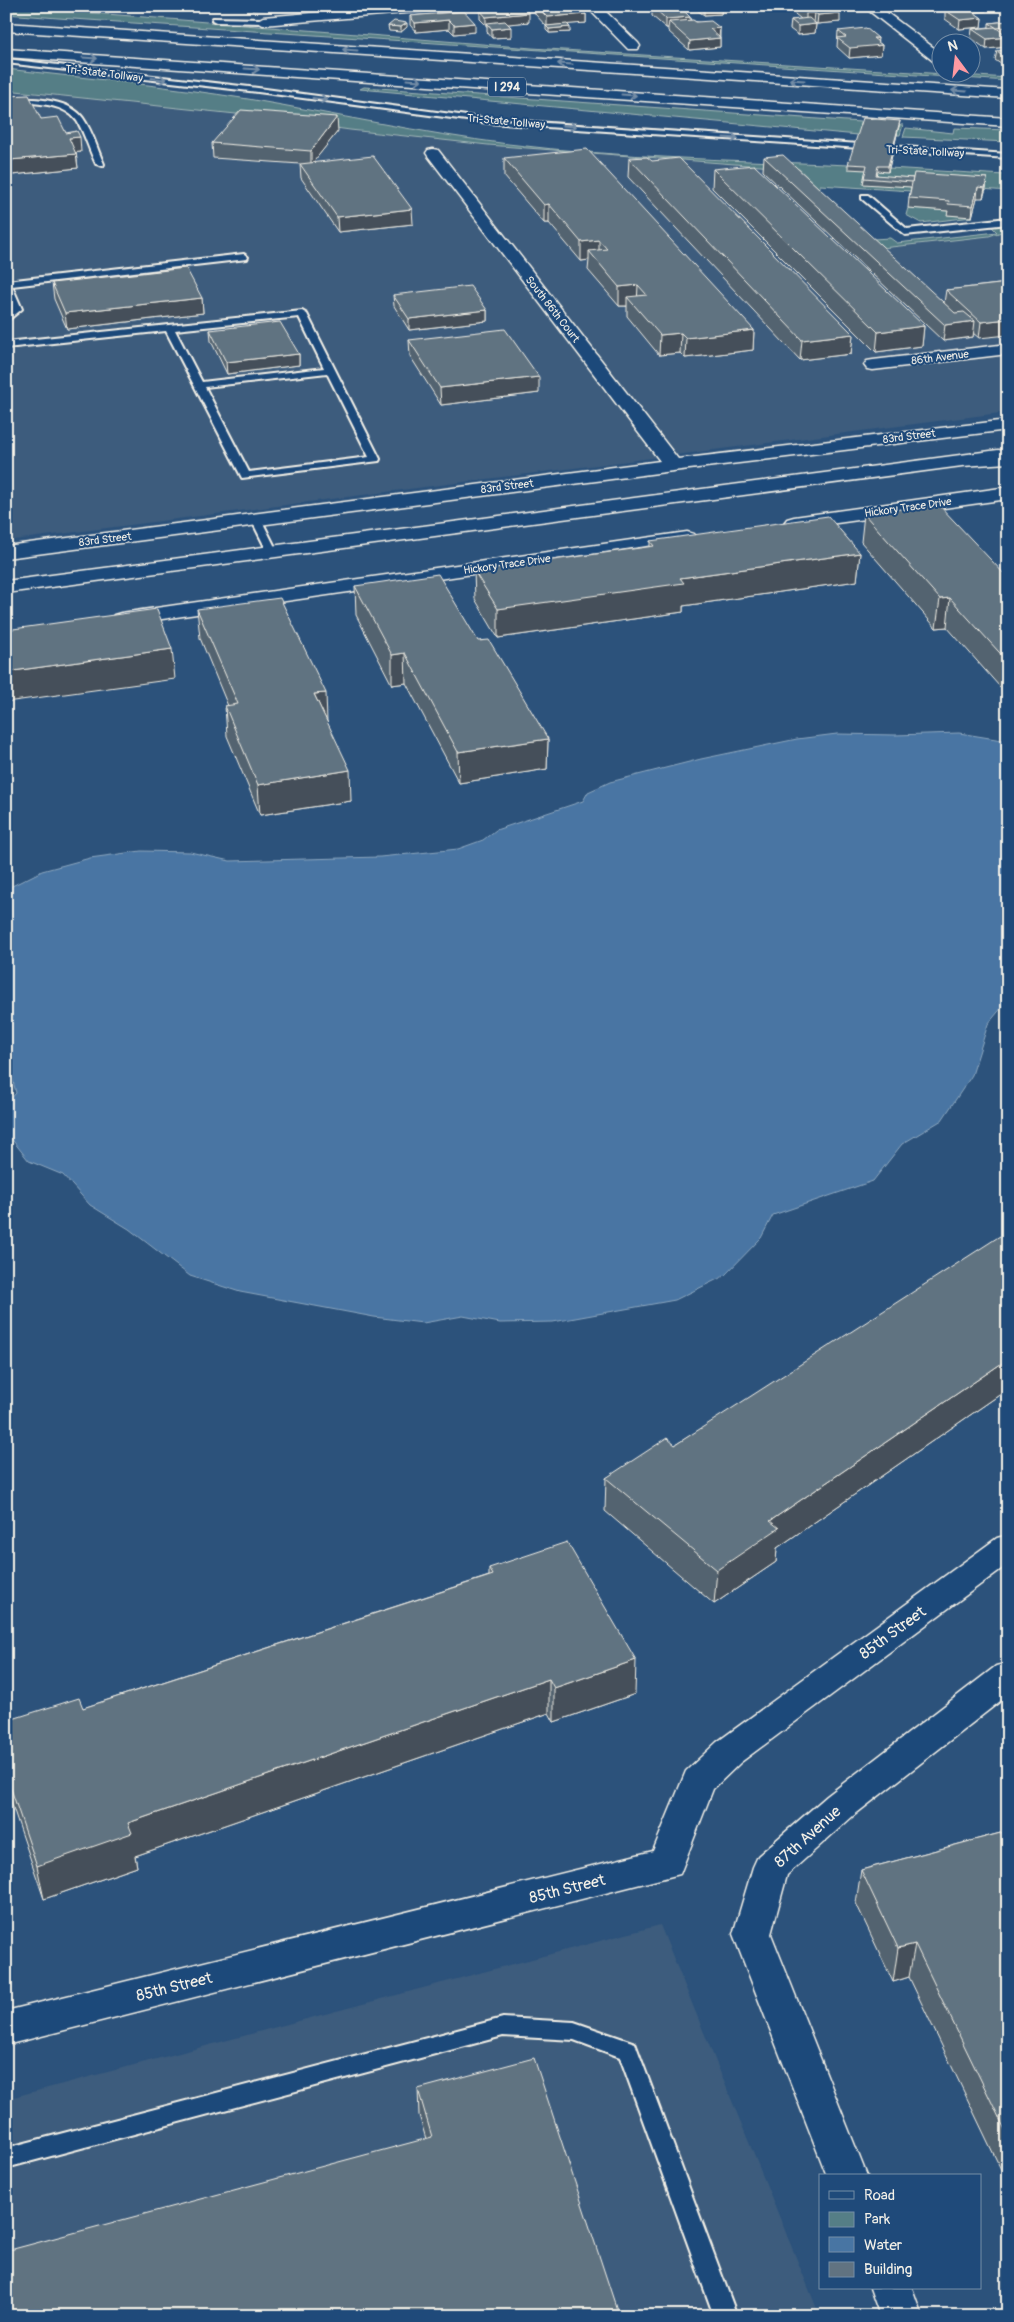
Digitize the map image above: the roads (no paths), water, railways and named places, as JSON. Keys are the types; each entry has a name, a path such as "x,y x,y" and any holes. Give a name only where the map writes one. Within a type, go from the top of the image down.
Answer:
{"main road":[{"path":"263,21 316,11 441,6"},
{"path":"592,6 633,46"},
{"path":"869,6 932,53"},
{"name":"I 294","path":"6,27 1008,94"},
{"name":"Tri-State Tollway","path":"6,53 1008,122"},
{"name":"South 86th Court","path":"433,153 673,465"},
{"name":"86th Avenue","path":"873,366 1008,349"},
{"name":"83rd Street","path":"6,552 673,465 1008,424"},
{"path":"6,588 962,460 998,456 1008,457"},
{"path":"999,494 1008,515"},
{"name":"Hickory Trace Drive","path":"773,526 999,494"},
{"name":"Hickory Trace Drive","path":"105,621 705,536"},
{"name":"85th Street","path":"6,2028 667,1863 698,1781 729,1752 1008,1547"},
{"name":"87th Avenue","path":"846,2174 752,1934 771,1867 840,1806 1008,1676"},
{"path":"892,2290 901,2316"}],"lane":[{"path":"216,20 263,21"},
{"name":"Tri-State Tollway","path":"6,61 258,90 489,121 1008,156"},
{"path":"6,100 68,108 79,117 100,164"},
{"path":"865,197 906,232 1008,221"},
{"path":"6,319 17,310 7,284 244,257"},
{"path":"6,345 302,314 376,459 246,476 169,328"},
{"path":"198,385 331,370"},
{"path":"256,519 273,553"},
{"path":"6,2158 503,2027 574,2031 628,2050 726,2316"}],"water":[{"path":"959,733 1008,741 1008,1000 988,1024 972,1075 942,1120 902,1144 873,1181 773,1215 761,1238 724,1276 675,1300 553,1322 500,1323 463,1316 423,1323 374,1317 240,1292 190,1276 129,1229 90,1205 63,1175 29,1161 6,1132 6,1104 16,1093 11,1073 6,1067 6,889 42,871 90,858 141,851 190,852 230,861 380,857 458,849 483,840 496,830 583,801 588,792 610,782 701,759 797,739 837,734"}]}
